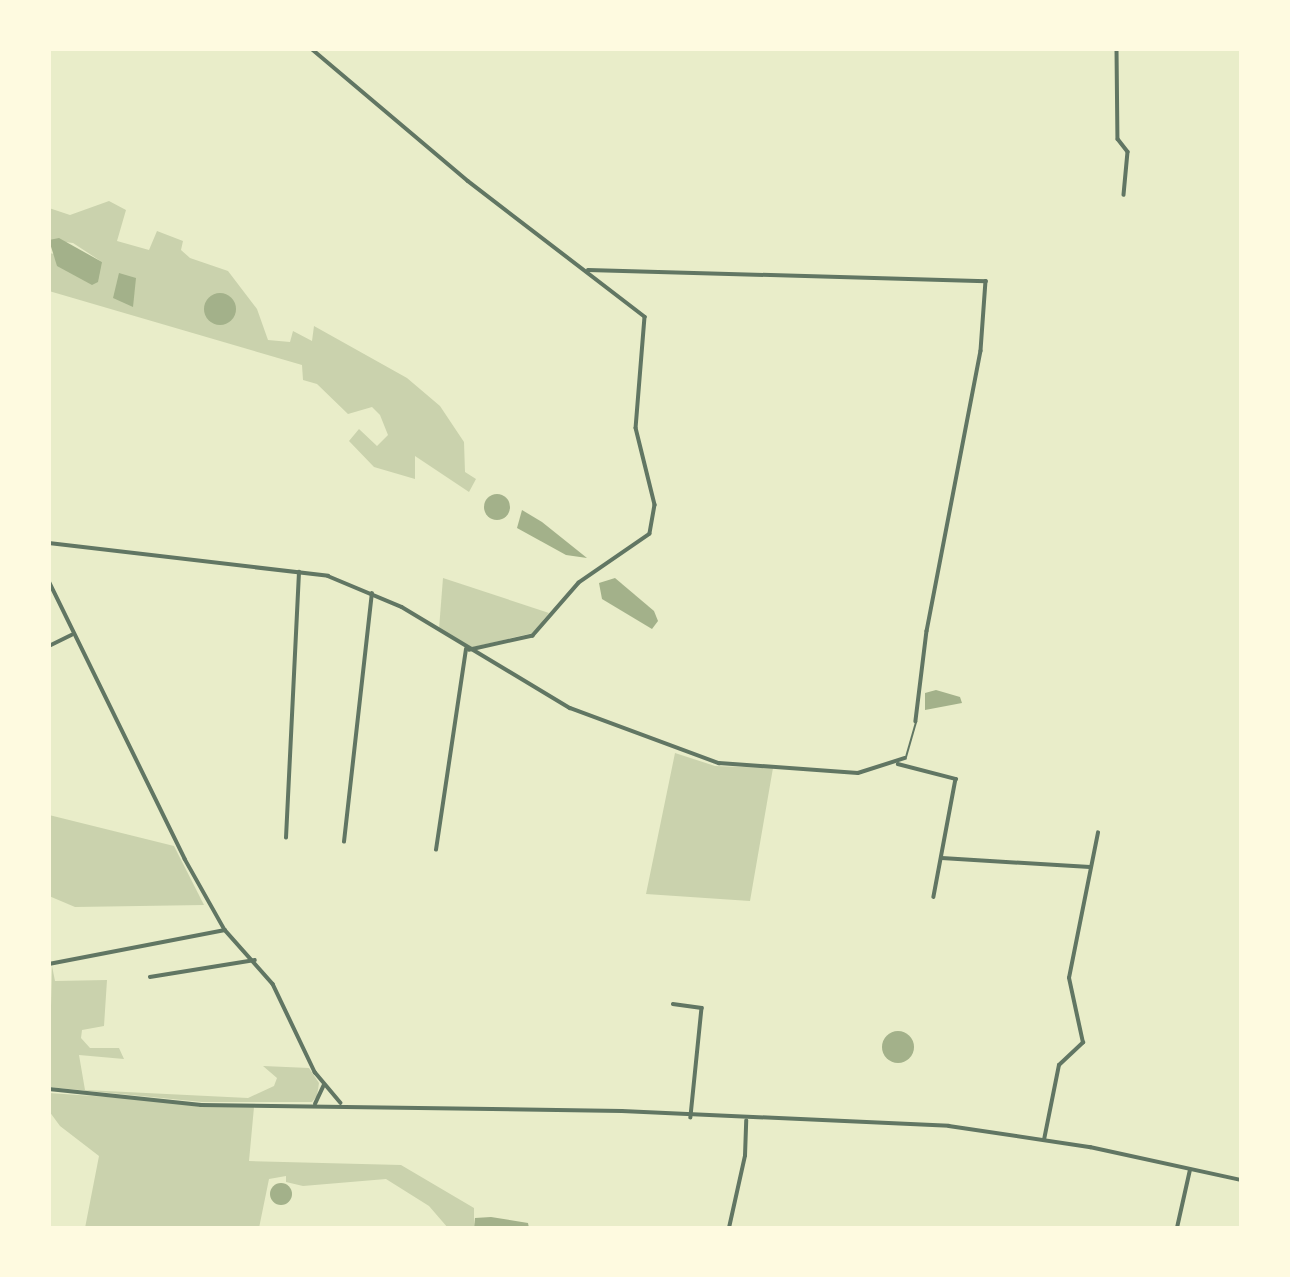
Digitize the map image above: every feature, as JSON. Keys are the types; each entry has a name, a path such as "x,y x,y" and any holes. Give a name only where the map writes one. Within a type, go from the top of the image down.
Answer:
{"street":[{"path":"312,49 645,317 636,428 655,505 650,534 579,583 533,636 467,650"},
{"path":"1117,49 1118,139 1128,152 1124,195"},
{"path":"586,270 986,281 981,351 927,631 916,720"},
{"path":"49,543 298,572 372,594 589,717 712,761 858,773 898,764 956,779 934,897"},
{"path":"286,838 298,572"},
{"path":"49,581 73,634 225,930 254,960 324,1085 342,1104"},
{"path":"345,842 372,594"},
{"path":"49,646 73,634"},
{"path":"436,850 467,650"},
{"path":"898,764 905,758"},
{"path":"1044,1140 1059,1065 1083,1043 1068,991 1098,832"},
{"path":"942,858 1091,867"},
{"path":"49,964 225,930"},
{"path":"150,976 254,960"},
{"path":"673,1004 702,1008 691,1117"},
{"path":"315,1104 324,1085"},
{"path":"49,1089 201,1105 342,1104 746,1121 949,1126 1044,1140 1241,1181"},
{"path":"729,1228 746,1156 746,1121"},
{"path":"1177,1228 1190,1170"}],"lane":[{"path":"905,758 913,749 916,720"}],"shaded area":[{"path":"109,201 126,210 117,241 149,250 157,231 183,241 181,250 190,258 228,271 257,309 268,340 290,342 293,331 312,341 314,326 407,378 440,406 464,442 465,472 476,479 469,492 415,456 415,479 374,467 349,441 359,429 377,446 388,435 380,415 372,407 348,414 317,384 303,380 302,365 49,291 49,253 102,262 73,243 49,240 49,208 70,215"},
{"path":"59,238 102,262 98,282 92,285 57,266 49,240"},
{"path":"119,273 136,278 133,307 113,298"},
{"path":"220,293 232,297 236,309 232,321 220,325 208,321 204,309 208,297"},
{"path":"497,494 506,498 510,507 506,516 497,520 488,516 484,507 488,498"},
{"path":"522,510 542,522 587,558 566,555 517,528"},
{"path":"443,578 549,613 533,633 469,648 439,629"},
{"path":"615,578 654,611 658,621 652,629 602,599 599,583"},
{"path":"936,690 960,697 962,703 925,710 925,693"},
{"path":"675,753 715,766 773,768 750,901 646,894"},
{"path":"49,815 174,846 204,905 75,907 49,896"},
{"path":"52,966 55,981 107,980 104,1026 82,1030 81,1038 90,1048 119,1048 124,1059 79,1055 85,1090 248,1098 274,1086 277,1078 263,1066 309,1068 319,1083 317,1096 312,1102 202,1102 49,1087"},
{"path":"898,1031 910,1035 914,1047 910,1059 898,1063 886,1059 882,1047 886,1035"},
{"path":"49,1093 254,1107 249,1161 401,1165 474,1208 474,1228 448,1228 429,1206 386,1179 303,1186 286,1182 286,1176 269,1179 259,1228 85,1228 99,1156 60,1126 49,1111"},
{"path":"281,1183 289,1186 292,1194 289,1202 281,1205 273,1202 270,1194 273,1186"},
{"path":"491,1217 528,1223 529,1228 474,1228 475,1218"}]}
